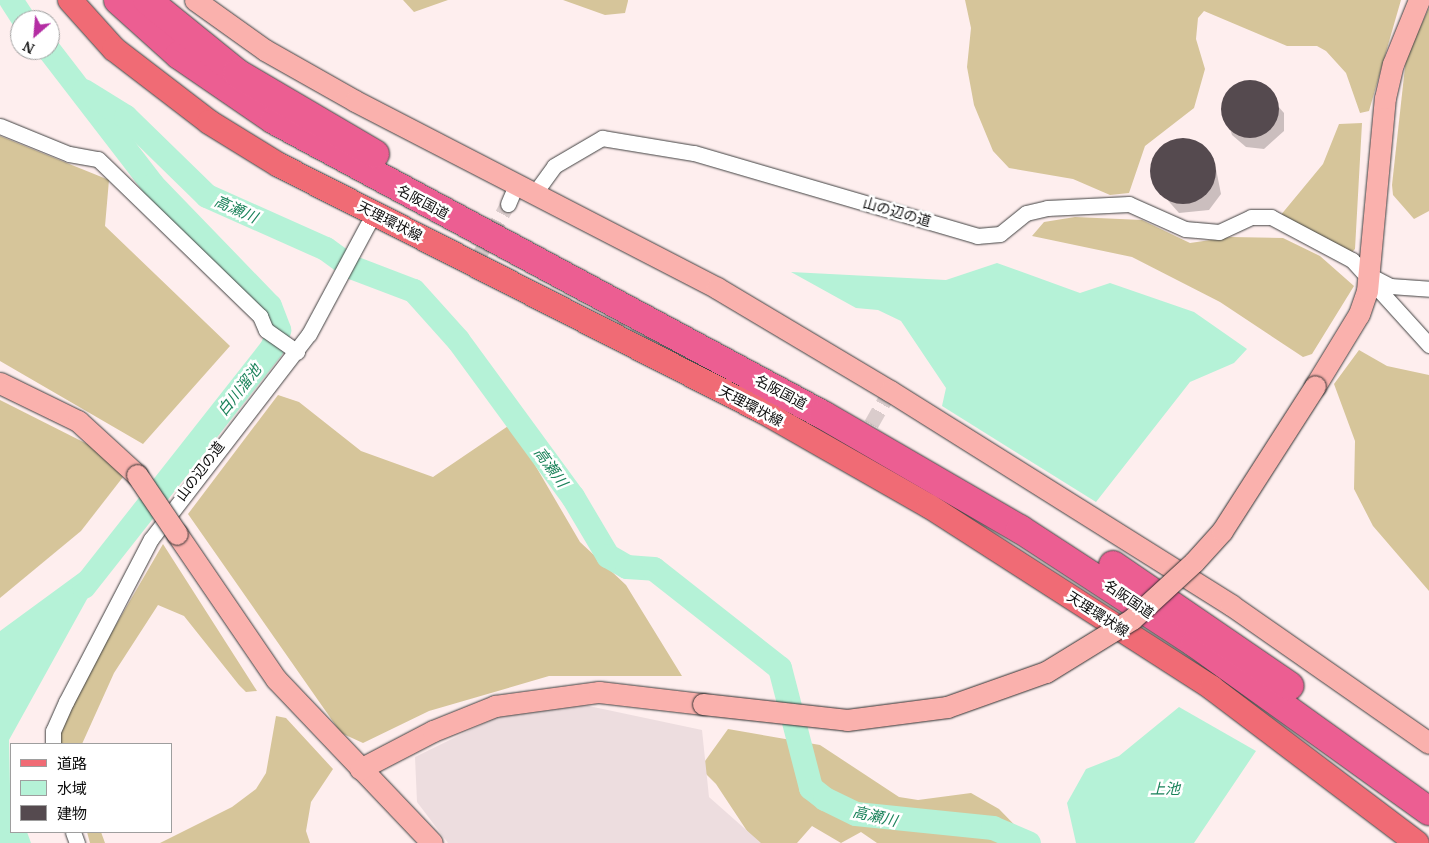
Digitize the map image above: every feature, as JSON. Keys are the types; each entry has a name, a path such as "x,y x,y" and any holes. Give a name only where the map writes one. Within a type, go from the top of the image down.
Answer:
{"highway":[{"name":"名阪国道","path":"118,0 179,55 282,124 823,415 1020,529 1195,643 1429,811"},
{"name":"名阪国道","path":"147,0 236,73 336,134 825,395 1034,515 1212,631 1429,787"},
{"path":"158,0 236,73"}],"main road":[{"name":"天理環状線","path":"70,0 114,48 209,122 374,213 477,259 764,412 930,506 1212,688 1417,843"}],"street":[{"path":"194,0 273,54 525,189 717,288 890,391 1231,605 1429,743"},
{"path":"360,769 433,731 495,706 599,692 847,720 947,707 1046,672 1132,619 1194,562 1222,531 1359,314 1369,276 1385,98 1393,64 1419,0"},
{"path":"0,126 69,154 98,159 260,316 266,330 297,352"},
{"name":"山の辺の道","path":"508,204 554,166 602,138 694,153 977,236 1000,234 1026,213 1047,208 1129,204 1185,229 1219,232 1251,218 1271,217 1352,260 1369,276"},
{"name":"山の辺の道","path":"53,743 53,731 66,702 151,539 189,484 297,352 374,213"},
{"path":"1369,276 1390,286 1429,289"},
{"path":"1369,276 1429,345"},
{"path":"0,383 78,421 137,475 276,679 432,843"},
{"path":"1421,843 1429,835"}],"shaded area":[{"path":"403,0 448,0 414,12"},
{"path":"563,0 628,1 625,13 605,15"},
{"path":"965,0 1401,0 1369,111 1360,113 1346,73 1326,51 1317,46 1287,46 1204,11 1198,18 1196,39 1205,69 1194,108 1145,146 1129,193 1110,195 1073,179 1009,168 993,151 974,105 967,67 971,28"},
{"path":"1429,8 1429,211 1414,219 1393,195 1392,185 1406,58"},
{"path":"1362,123 1355,249 1349,255 1280,216 1323,164 1339,124"},
{"path":"0,136 109,180 105,226 230,346 143,444 0,361"},
{"path":"1075,217 1142,220 1190,243 1231,237 1283,238 1320,256 1354,286 1312,354 1303,357 1220,302 1132,257 1032,236 1044,222"},
{"path":"1359,350 1387,366 1429,375 1429,591 1373,526 1354,489 1355,441 1334,384"},
{"path":"278,395 299,402 361,451 433,477 511,424 580,542 626,585 682,676 549,676 429,711 363,743 341,733 188,514"},
{"path":"0,400 105,453 123,477 81,531 0,598"},
{"path":"163,544 257,691 246,692 239,685 184,616 158,605 114,673 82,743 59,743 58,732 70,704"},
{"path":"584,705 702,730 709,797 761,843 448,843 417,802 415,757 509,711"},
{"path":"276,716 286,718 333,769 311,802 306,831 310,843 160,843 232,807 256,789 266,773"},
{"path":"728,729 820,745 899,797 918,800 971,793 999,809 1032,843 877,843 861,832 841,843 812,826 797,843 755,843 716,784 700,768"},
{"path":"87,833 101,833 105,843 90,843"}],"water":[{"path":"997,263 1080,293 1110,283 1194,312 1247,349 1234,363 1190,382 1096,502 942,406 946,388 901,321 878,310 856,308 791,272 946,280"},
{"path":"101,557 107,563 9,740 10,833 27,833 31,843 0,843 0,631"},
{"name":"上池","path":"1179,707 1256,751 1194,843 1076,843 1067,803 1086,769 1119,756"}],"building":[{"path":"1244,80 1256,80 1271,88 1279,103 1279,115 1271,130 1256,138 1244,138 1229,130 1221,115 1221,103 1229,88"},
{"path":"1183,138 1195,141 1206,148 1213,159 1216,171 1213,183 1206,194 1195,201 1183,204 1171,201 1160,194 1153,183 1150,171 1153,159 1160,148 1171,141"}],"waterway":[{"name":"高瀬川","path":"11,0 18,10"},
{"name":"白川溜池","path":"57,60 153,185 270,306 279,330 272,348 84,587"},
{"name":"高瀬川","path":"84,91 126,117 207,196 326,249 351,267 414,291 458,340 573,497 608,556 627,567 654,569 780,668 811,788 825,799 856,814 993,828 1029,843"}],"tunnel":[{"path":"480,254 508,204"},
{"path":"860,444 890,391"}]}
